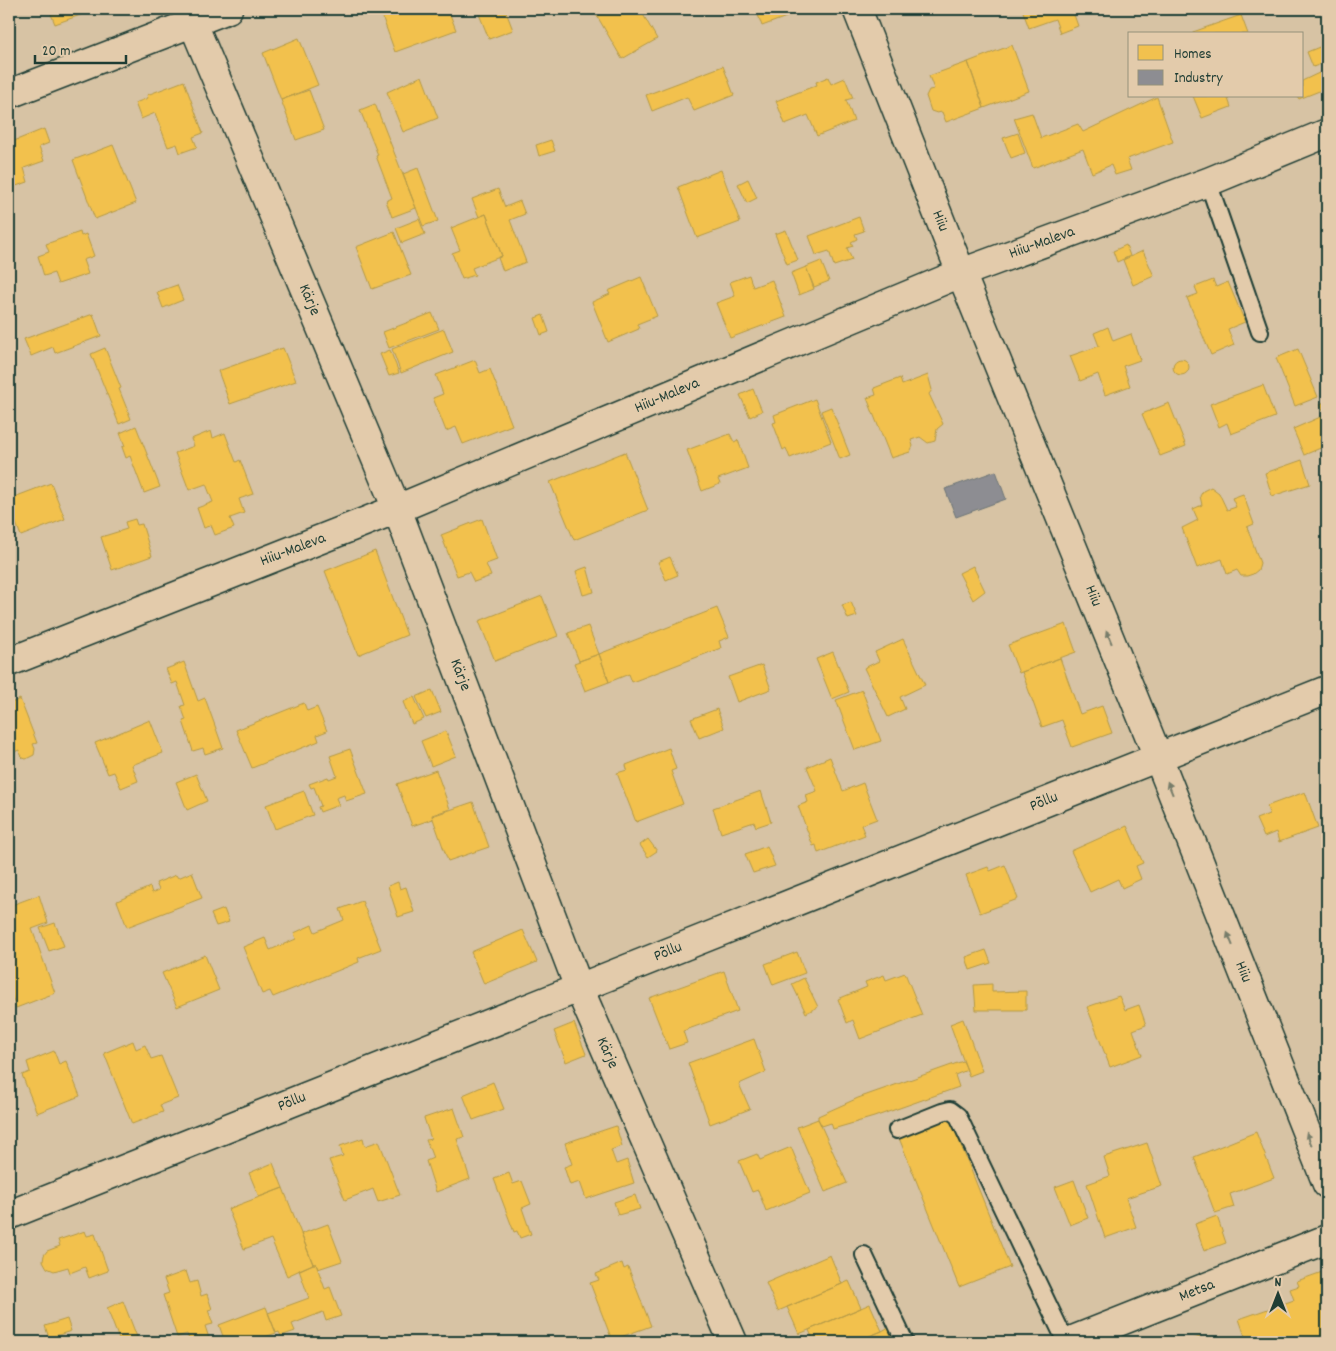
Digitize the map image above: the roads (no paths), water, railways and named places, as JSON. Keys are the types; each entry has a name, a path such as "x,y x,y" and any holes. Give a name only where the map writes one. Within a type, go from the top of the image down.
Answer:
{"street":[{"path":"9,94 190,16 228,9"},
{"name":"Hiiu","path":"857,9 961,273 1158,757 1327,1184"},
{"name":"Kärje","path":"190,16 397,509 579,988 733,1342"},
{"name":"Hiiu-Maleva","path":"9,662 397,509 961,273 1208,182 1327,133"},
{"name":"Põllu","path":"9,1214 1327,690"},
{"name":"Metsa","path":"1067,1342 1327,1239"}],"lane":[{"path":"1208,182 1260,332"},
{"path":"898,1130 950,1110 958,1116 1067,1342"},
{"path":"864,1255 905,1342"}]}
